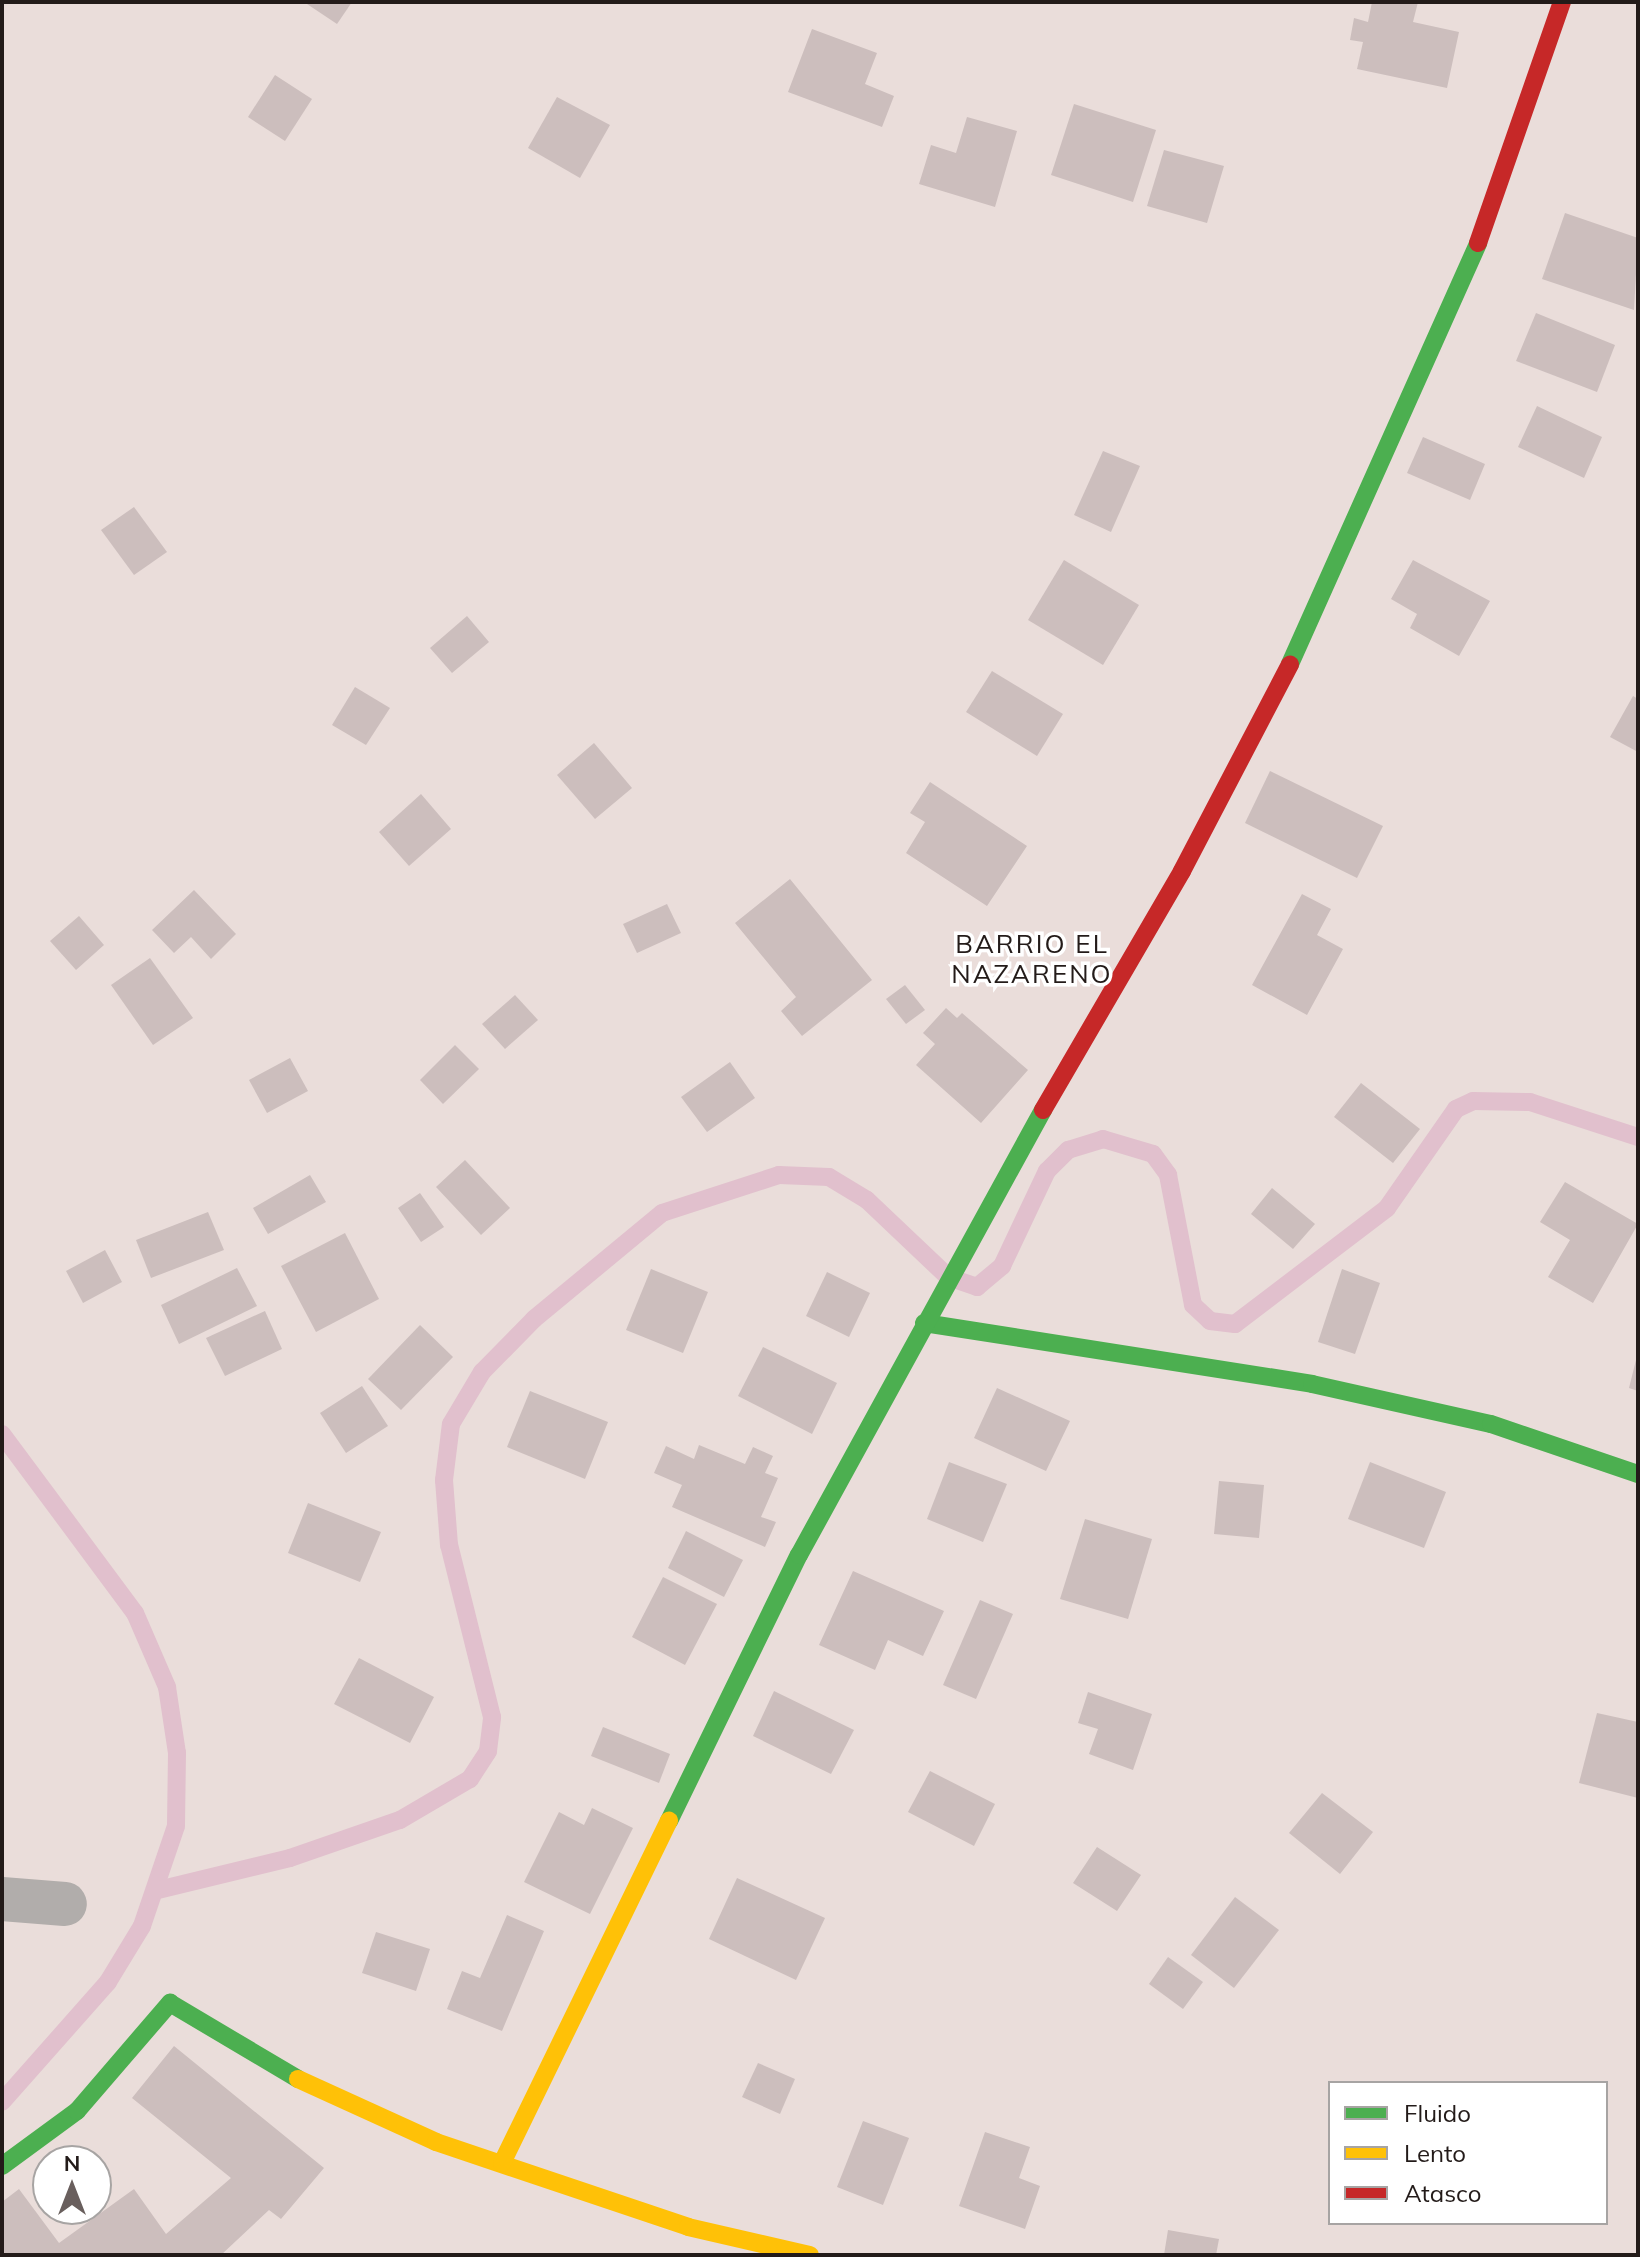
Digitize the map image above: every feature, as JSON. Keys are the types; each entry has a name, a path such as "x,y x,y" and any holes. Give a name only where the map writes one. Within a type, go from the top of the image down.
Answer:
{"street":[{"path":"502,2163 799,1555 924,1323 1182,871 1305,635 1493,209 1562,2"},
{"path":"924,1323 1312,1384 1491,1424 1638,1474"},
{"path":"2,1899 65,1904"},
{"path":"2,2166 77,2111 170,2003 328,2097 502,2163 688,2227 810,2255"}],"building":[{"path":"304,2 352,2 337,24"},
{"path":"1372,2 1418,2 1413,22 1459,32 1447,88 1357,69 1363,42 1350,40 1354,18 1368,22"},
{"path":"812,29 877,53 865,84 894,96 882,127 788,92"},
{"path":"275,75 312,99 285,141 248,117"},
{"path":"557,97 610,125 580,178 528,148"},
{"path":"1074,104 1156,130 1133,202 1051,175"},
{"path":"967,117 1017,131 995,207 919,184 931,145 956,153"},
{"path":"1164,150 1224,166 1207,223 1147,206"},
{"path":"1565,213 1638,238 1634,310 1542,279"},
{"path":"1536,313 1615,345 1597,392 1516,361"},
{"path":"1537,406 1602,437 1584,478 1518,447"},
{"path":"1423,437 1485,464 1470,500 1407,473"},
{"path":"1103,451 1140,466 1111,532 1074,515"},
{"path":"134,507 167,552 134,575 101,530"},
{"path":"1064,560 1139,605 1103,665 1028,620"},
{"path":"1413,560 1490,601 1459,656 1410,628 1417,614 1391,599"},
{"path":"467,616 489,642 452,673 430,648"},
{"path":"992,671 1063,714 1037,756 966,712"},
{"path":"355,687 390,708 366,745 332,725"},
{"path":"1633,696 1638,699 1638,752 1610,737"},
{"path":"594,743 632,788 595,819 557,775"},
{"path":"1270,771 1383,826 1357,878 1245,823"},
{"path":"930,782 1027,846 987,906 906,853 925,822 910,813"},
{"path":"421,794 451,829 409,866 379,832"},
{"path":"790,879 872,980 802,1036 781,1011 796,997 735,923"},
{"path":"194,890 236,934 211,959 191,937 174,953 152,930"},
{"path":"1302,894 1331,909 1317,935 1343,949 1307,1015 1252,985"},
{"path":"667,904 681,933 637,953 623,924"},
{"path":"79,916 104,945 76,970 50,941"},
{"path":"150,958 193,1018 153,1045 111,985"},
{"path":"905,985 925,1010 906,1024 886,999"},
{"path":"515,995 538,1020 505,1049 482,1024"},
{"path":"946,1008 957,1018 962,1013 1028,1070 981,1123 916,1065 935,1044 923,1033"},
{"path":"455,1045 479,1069 443,1104 420,1080"},
{"path":"290,1058 308,1091 267,1113 249,1080"},
{"path":"730,1062 755,1098 707,1132 681,1097"},
{"path":"1361,1083 1420,1129 1393,1163 1334,1117"},
{"path":"465,1160 510,1208 481,1235 436,1187"},
{"path":"310,1175 326,1202 268,1234 253,1208"},
{"path":"1565,1182 1638,1224 1593,1303 1548,1277 1570,1240 1540,1222"},
{"path":"1272,1188 1315,1224 1293,1249 1251,1214"},
{"path":"420,1193 444,1227 421,1242 398,1208"},
{"path":"208,1212 224,1250 151,1278 136,1240"},
{"path":"345,1233 379,1299 316,1332 281,1266"},
{"path":"105,1250 122,1282 83,1303 66,1271"},
{"path":"237,1268 257,1306 179,1344 161,1305"},
{"path":"651,1269 708,1292 683,1353 626,1330"},
{"path":"1342,1269 1380,1283 1355,1354 1318,1342"},
{"path":"827,1272 870,1293 849,1337 806,1316"},
{"path":"265,1311 282,1349 225,1376 206,1338"},
{"path":"420,1325 453,1357 401,1410 368,1379"},
{"path":"763,1347 837,1383 812,1434 738,1396"},
{"path":"1638,1356 1638,1391 1629,1388"},
{"path":"362,1386 388,1426 346,1453 320,1413"},
{"path":"997,1388 1070,1421 1046,1471 974,1438"},
{"path":"530,1391 608,1422 585,1479 507,1447"},
{"path":"699,1445 745,1464 753,1447 773,1456 765,1473 778,1478 761,1517 776,1522 765,1547 672,1507 682,1485 654,1473 666,1446 694,1459"},
{"path":"949,1462 1007,1484 983,1542 927,1519"},
{"path":"1370,1462 1446,1492 1424,1548 1348,1519"},
{"path":"1219,1481 1264,1485 1259,1538 1214,1534"},
{"path":"308,1503 381,1532 360,1582 288,1553"},
{"path":"1085,1519 1152,1539 1128,1619 1060,1599"},
{"path":"686,1531 743,1560 724,1597 668,1568"},
{"path":"853,1571 944,1611 923,1656 888,1640 875,1670 819,1645"},
{"path":"663,1577 717,1604 685,1665 632,1637"},
{"path":"980,1600 1013,1614 976,1699 943,1685"},
{"path":"359,1658 434,1697 410,1743 334,1704"},
{"path":"774,1691 854,1730 831,1774 753,1736"},
{"path":"1088,1692 1152,1714 1133,1770 1089,1754 1098,1729 1078,1723"},
{"path":"1597,1713 1638,1722 1638,1798 1579,1783"},
{"path":"603,1727 670,1754 659,1783 591,1756"},
{"path":"930,1771 995,1804 974,1846 908,1812"},
{"path":"1322,1793 1373,1832 1340,1874 1289,1833"},
{"path":"592,1808 633,1828 590,1914 524,1882 559,1812 584,1825"},
{"path":"1097,1847 1141,1875 1117,1911 1073,1883"},
{"path":"737,1878 825,1918 796,1980 709,1939"},
{"path":"1235,1897 1279,1930 1234,1988 1191,1955"},
{"path":"507,1915 544,1931 502,2031 447,2009 462,1971 480,1978"},
{"path":"376,1932 430,1949 416,1991 362,1973"},
{"path":"1168,1957 1203,1982 1183,2009 1149,1984"},
{"path":"174,2046 324,2168 281,2219 269,2210 221,2255 2,2255 2,2202 19,2189 32,2207 32,2225 46,2225 59,2243 84,2225 112,2225 112,2205 134,2189 166,2234 231,2178 132,2098"},
{"path":"758,2063 795,2079 780,2114 742,2097"},
{"path":"863,2121 909,2138 883,2205 837,2187"},
{"path":"985,2132 1030,2147 1019,2178 1040,2186 1025,2229 959,2206"},
{"path":"1168,2230 1219,2239 1216,2255 1164,2255"}],"waterway":[{"path":"158,1890 290,1858 400,1820 470,1779 488,1751 492,1717 449,1545 444,1480 451,1424 482,1372 534,1319 662,1213 779,1175 829,1177 867,1200 948,1277 977,1287 1002,1266 1047,1171 1068,1150 1103,1139 1153,1154 1168,1175 1193,1305 1210,1321 1235,1324 1387,1208 1456,1109 1473,1101 1530,1102 1638,1137"},
{"path":"2,1434 135,1613 167,1687 177,1753 176,1826 142,1926 108,1982 2,2102"}],"traffic: fast":[{"path":"1290,664 1478,243"},
{"path":"669,1821 799,1555 1043,1110"},
{"path":"924,1323 1312,1384 1491,1424 1638,1474"},
{"path":"2,2166 77,2111 170,2003 298,2079"}],"traffic: slow":[{"path":"502,2163 669,1821"},
{"path":"298,2079 436,2142 688,2227 810,2255"}],"traffic: jam":[{"path":"1478,243 1562,2"},
{"path":"1043,1110 1182,871 1290,664"}],"district":[{"name":"BARRIO EL NAZARENO","path":"1032,959"}]}
